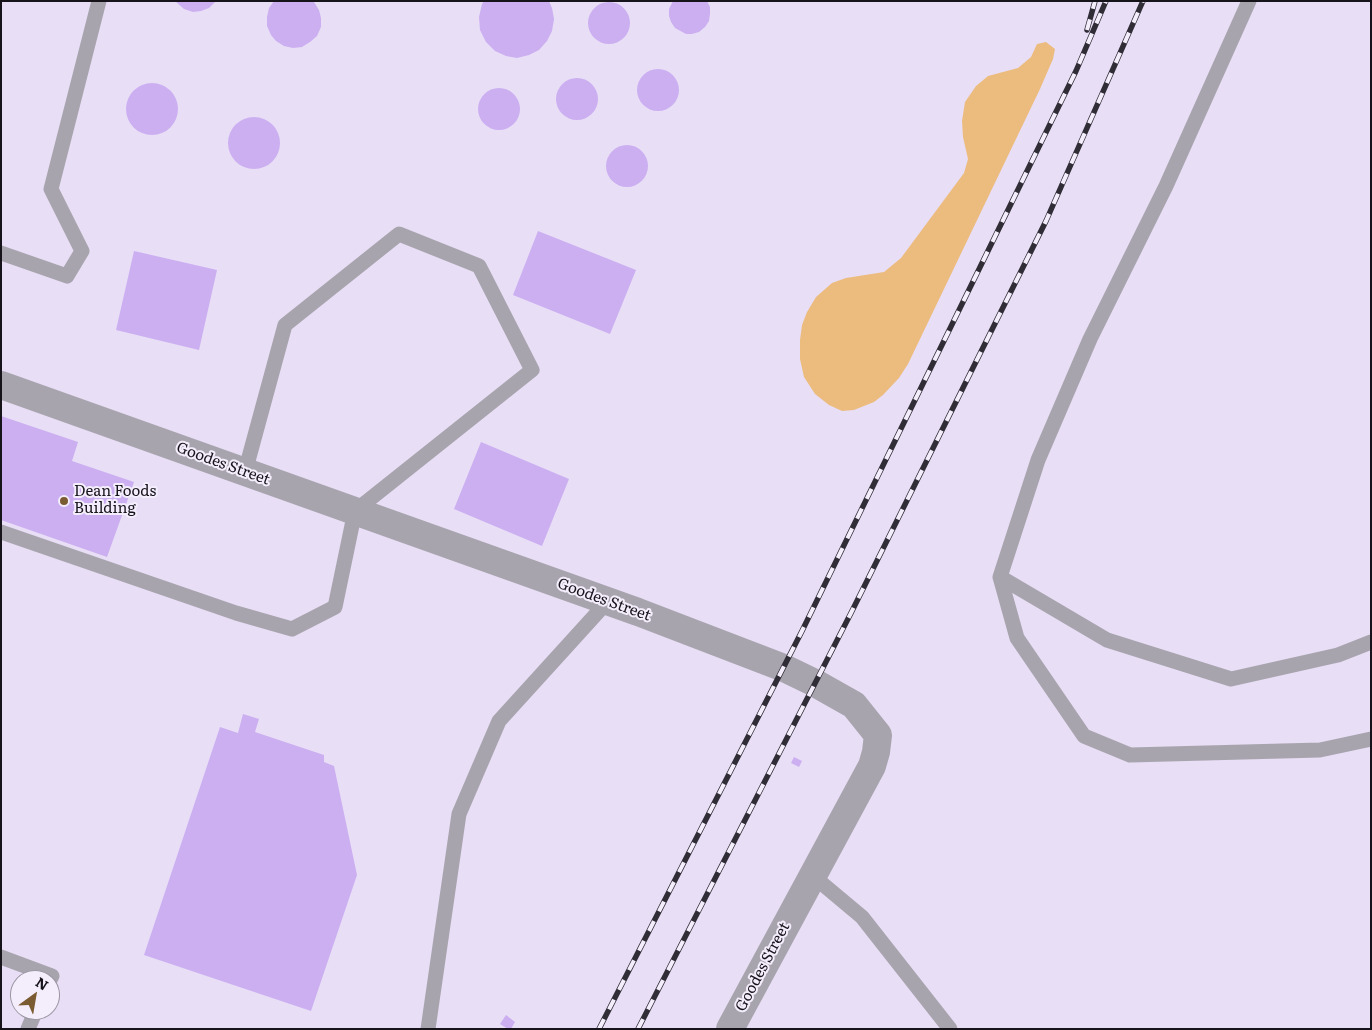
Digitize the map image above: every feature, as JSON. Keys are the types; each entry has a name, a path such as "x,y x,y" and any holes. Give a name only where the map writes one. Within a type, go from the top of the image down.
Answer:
{"street":[{"name":"Goodes Street","path":"1,385 638,612 784,668 854,705 878,735 872,766 730,1029"}],"lane":[{"path":"1,253 67,276 82,251 51,188 99,1"},
{"path":"1249,1 1166,186 1086,347 1038,460 1000,578 1017,638 1084,736 1130,755 1320,750 1371,739"},
{"path":"1,532 236,613 292,628 335,607 354,511 532,370 479,266 399,234 285,325 244,472"},
{"path":"1000,578 1107,640 1231,679 1338,655 1371,642"},
{"path":"428,1029 459,814 499,721 608,601"},
{"path":"813,876 862,917 950,1029"},
{"path":"1,957 36,970"}],"shaded area":[{"path":"1046,42 1055,49 1053,59 908,364 899,378 874,402 854,410 842,411 829,405 815,394 804,377 800,359 800,340 802,325 807,312 816,297 832,283 846,278 884,272 901,258 964,173 968,159 963,137 962,121 965,102 976,86 988,76 1018,68 1031,57 1037,44"}],"building":[{"path":"175,1 216,1 209,8 193,12 184,9"},
{"path":"274,1 314,2 321,18 321,27 317,36 302,47 284,46 276,41 267,26 269,8"},
{"path":"484,1 549,1 554,19 552,31 547,41 539,50 517,58 495,51 486,42 480,30 479,17"},
{"path":"673,1 707,1 710,7 710,14 709,21 705,27 699,32 692,34 686,34 675,28 669,16 669,9"},
{"path":"609,2 624,8 630,23 624,38 609,44 594,38 588,23 594,8"},
{"path":"658,69 673,75 679,90 673,105 658,111 643,105 637,90 643,75"},
{"path":"577,78 592,84 598,99 592,114 577,120 562,114 556,99 562,84"},
{"path":"147,83 157,83 171,90 178,104 178,114 171,128 157,135 147,135 137,131 130,124 126,114 126,104 130,94 137,87"},
{"path":"499,88 514,94 520,109 514,124 499,130 484,124 478,109 484,94"},
{"path":"249,117 259,117 273,124 280,138 280,148 273,162 259,169 249,169 239,165 232,158 228,148 228,138 232,128 239,121"},
{"path":"627,145 642,151 648,166 642,181 627,187 612,181 606,166 612,151"},
{"path":"538,231 636,270 610,334 513,295"},
{"path":"134,251 217,270 199,350 116,330"},
{"name":"Dean Foods Building","path":"1,416 78,442 72,461 134,482 107,557 1,520"},
{"path":"481,442 569,479 542,546 454,509"},
{"path":"243,714 259,719 255,732 324,755 324,762 334,766 357,875 311,1011 144,955 220,727 238,733"},
{"path":"794,757 802,761 799,767 791,763"},
{"path":"506,1015 515,1022 511,1029 500,1024"}],"railway":[{"path":"1087,30 1095,1"},
{"path":"599,1029 802,631 1076,71 1106,1"},
{"path":"638,1029 851,613 1046,221 1143,1"}],"place":[{"name":"Dean Foods Building","path":"64,501"}]}
